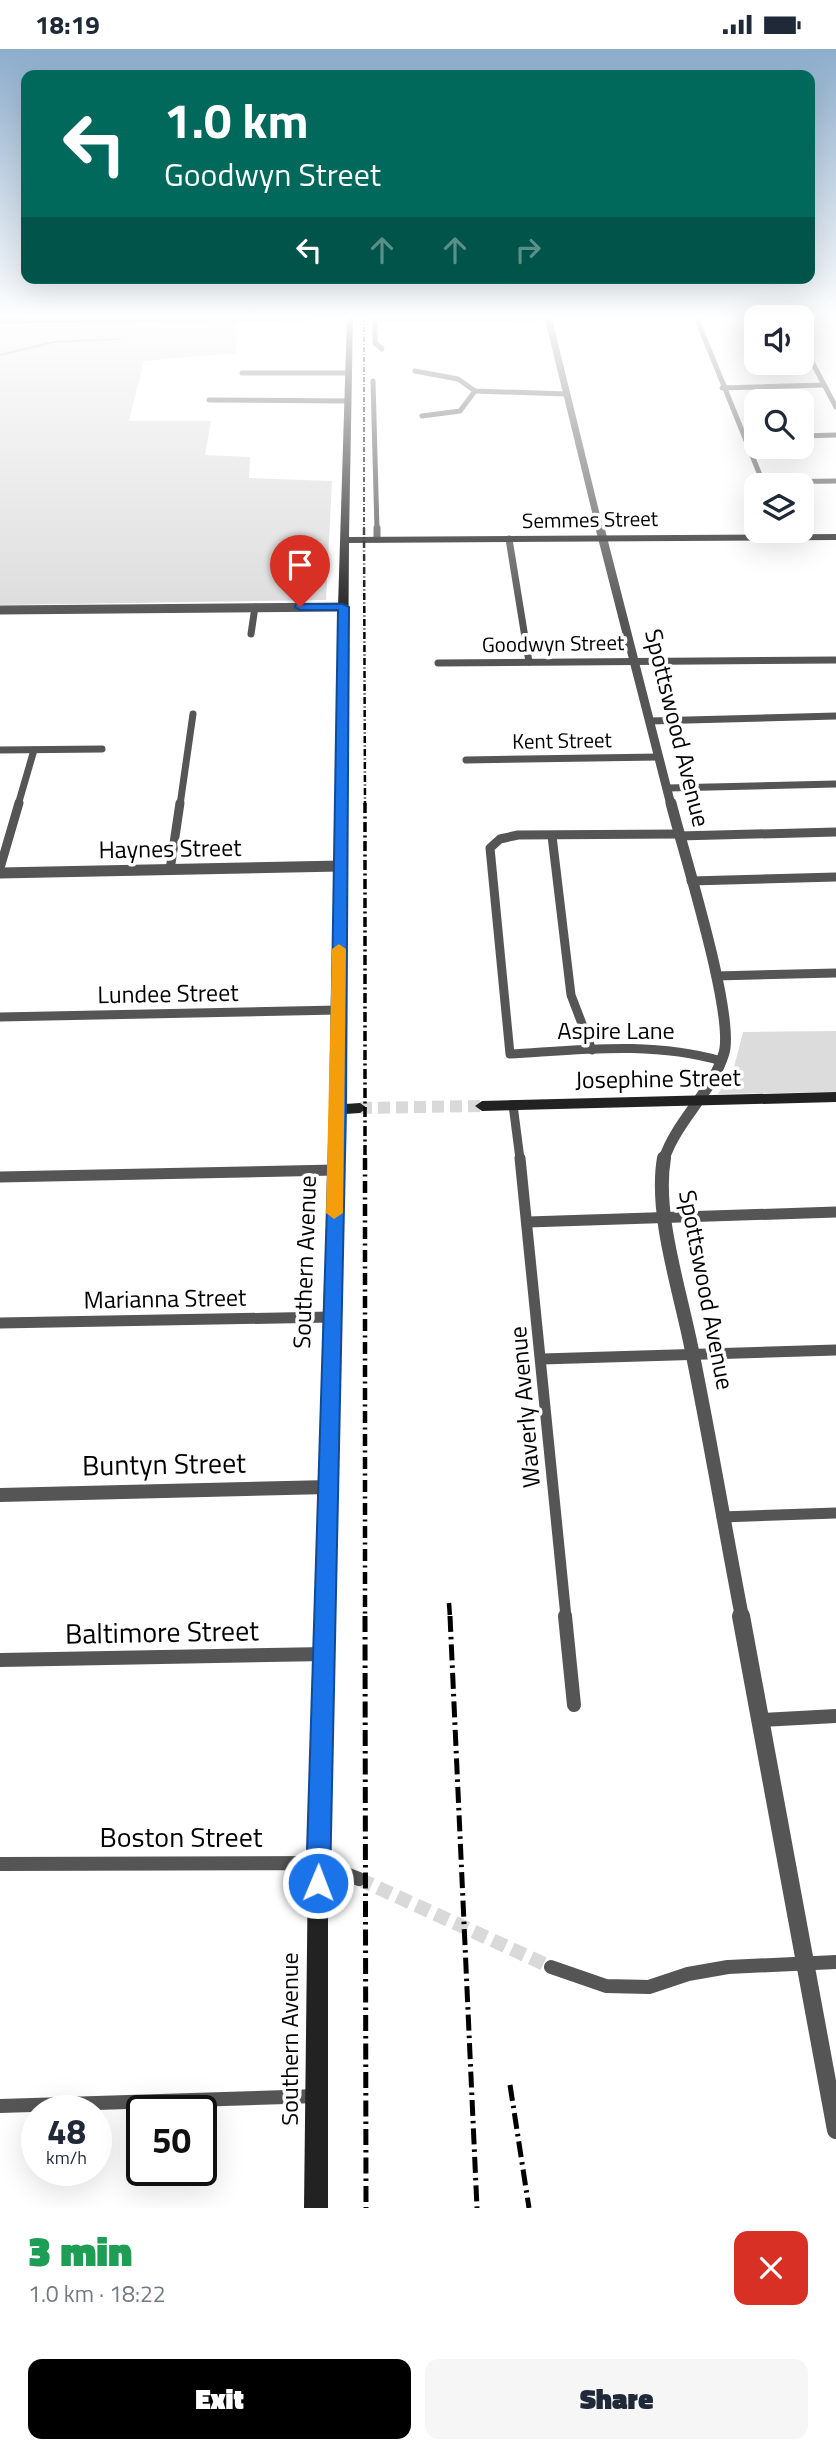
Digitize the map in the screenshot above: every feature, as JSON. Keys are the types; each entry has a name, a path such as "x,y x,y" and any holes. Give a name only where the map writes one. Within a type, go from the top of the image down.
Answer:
{"main road":[{"name":"Southern Avenue","path":"316,2208 318,1863 326,1654 331,1317 338,1109 348,418"},
{"name":"Semmes Street","path":"345,540 744,534"},
{"name":"Semmes Street","path":"814,535 836,537"},
{"name":"Josephine Street","path":"482,1106 836,1097"},
{"path":"338,1109 360,1108"}],"street":[{"path":"374,418 377,539"},
{"name":"Spottswood Avenue","path":"573,418 601,538 716,976 725,1023 725,1049 717,1073 671,1139 664,1159 661,1184 664,1216 693,1354 836,2130"},
{"path":"734,418 759,473"},
{"path":"814,436 836,435"},
{"path":"814,482 836,481"},
{"path":"509,539 528,662"},
{"path":"251,634 255,607"},
{"path":"0,610 343,607"},
{"name":"Goodwyn Street","path":"438,663 836,660"},
{"path":"170,870 193,714"},
{"path":"650,721 836,716"},
{"path":"0,750 102,749"},
{"path":"0,868 34,750"},
{"name":"Kent Street","path":"466,760 659,757"},
{"path":"668,788 836,784"},
{"path":"592,1050 571,995 552,836 836,832"},
{"name":"Aspire Lane","path":"552,836 503,838 490,848 510,1054 670,1049 721,1061"},
{"name":"Haynes Street","path":"0,873 341,866"},
{"path":"691,881 836,877"},
{"path":"716,976 836,972"},
{"name":"Lundee Street","path":"0,1017 338,1010"},
{"name":"Waverly Avenue","path":"513,1105 528,1222 574,1705"},
{"path":"0,1177 335,1170"},
{"path":"528,1222 836,1212"},
{"name":"Marianna Street","path":"0,1323 331,1317"},
{"path":"542,1360 836,1350"},
{"name":"Buntyn Street","path":"0,1495 329,1487"},
{"path":"722,1517 836,1513"},
{"name":"Baltimore Street","path":"0,1660 326,1654"},
{"path":"760,1720 836,1716"},
{"name":"Boston Street","path":"0,1864 318,1863 359,1879"},
{"path":"551,1967 606,1986 649,1987 688,1973 728,1967 836,1962"},
{"path":"0,2106 318,2096"}],"shaded area":[{"path":"0,418 211,421 205,455 250,457 249,478 332,481 326,600 0,605"},
{"path":"836,1031 836,1092 718,1094 733,1071 743,1032"}],"tunnel":[{"path":"360,1108 482,1106"},
{"path":"359,1879 551,1967"}],"railway":[{"path":"364,418 364,528"},
{"path":"364,528 365,805"},
{"path":"365,805 365,1616"},
{"path":"449,1603 450,1617"},
{"path":"365,1616 366,2208"},
{"path":"450,1616 477,2208"},
{"path":"510,2085 529,2208"}],"slow traffic":[{"path":"334,1213 339,949"}],"route":[{"path":"300,607 343,607 344,670 338,1109 318,1883"}]}
